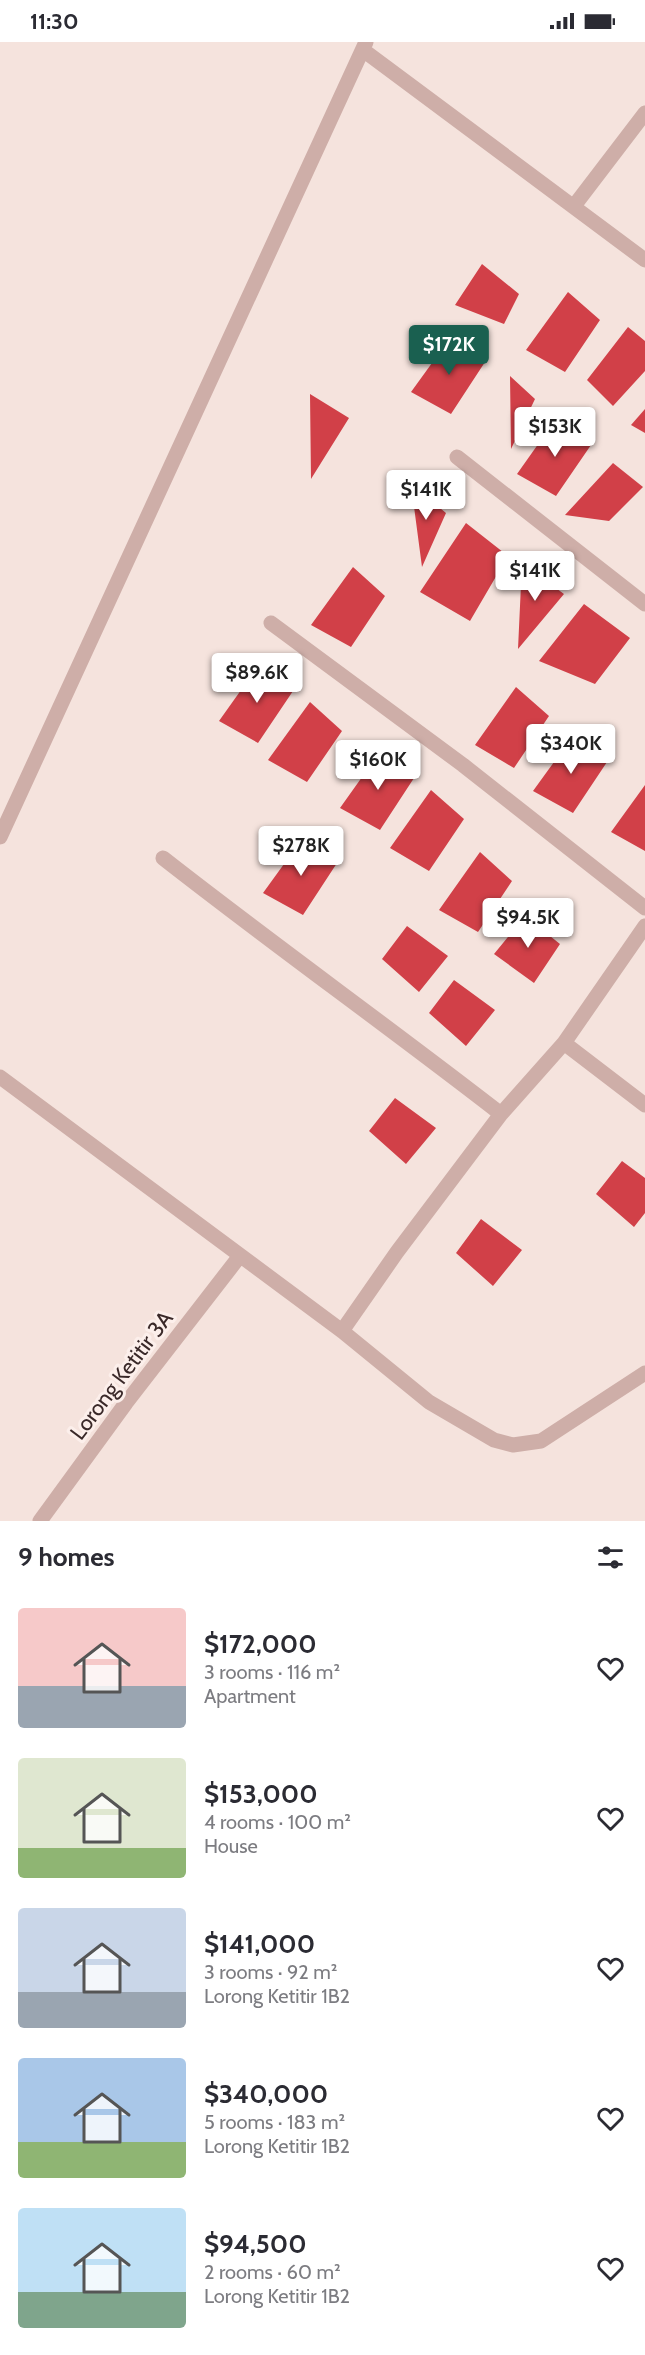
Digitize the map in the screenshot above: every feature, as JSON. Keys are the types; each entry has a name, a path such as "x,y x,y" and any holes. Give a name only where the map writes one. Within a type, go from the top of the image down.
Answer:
{"street":[{"path":"0,837 364,46 645,260"},
{"path":"574,206 645,112"},
{"path":"457,457 645,604"},
{"path":"271,623 463,765 645,908"},
{"path":"163,858 270,942 391,1029 501,1114"},
{"path":"342,1330 397,1252 501,1114 564,1043 645,926"},
{"path":"564,1043 645,1105"},
{"path":"0,1077 239,1257 342,1330 429,1402 494,1440 513,1445 541,1442 645,1373"},
{"name":"Lorong Ketitir 3A","path":"40,1521 126,1403 239,1257"}],"building":[{"path":"482,264 519,294 504,324 455,305"},
{"path":"568,292 600,320 565,372 526,350"},
{"path":"628,327 645,341 645,371 613,406 587,380"},
{"path":"453,334 485,362 451,414 411,392"},
{"path":"510,376 535,399 511,449"},
{"path":"310,394 349,418 311,479"},
{"path":"645,409 645,433 631,425"},
{"path":"558,416 591,445 556,496 517,474"},
{"path":"613,463 643,487 609,521 565,515"},
{"path":"411,484 446,513 422,567"},
{"path":"466,523 508,556 470,621 420,592"},
{"path":"522,563 564,594 518,649"},
{"path":"353,567 385,596 351,647 311,625"},
{"path":"584,604 630,638 595,684 539,661"},
{"path":"261,662 293,691 258,743 219,721"},
{"path":"516,687 549,716 514,768 475,745"},
{"path":"310,702 342,731 307,782 268,760"},
{"path":"575,733 607,762 573,813 533,791"},
{"path":"382,749 414,778 380,830 340,808"},
{"path":"645,785 645,851 611,832"},
{"path":"431,790 464,819 429,871 390,848"},
{"path":"305,835 337,863 303,915 263,893"},
{"path":"480,852 512,881 478,932 439,910"},
{"path":"525,916 560,944 534,983 494,954"},
{"path":"407,926 448,956 419,992 382,959"},
{"path":"454,980 495,1010 466,1046 429,1013"},
{"path":"395,1098 436,1128 406,1164 369,1131"},
{"path":"622,1161 645,1178 645,1213 634,1227 596,1194"},
{"path":"481,1219 522,1250 493,1286 456,1253"}]}
